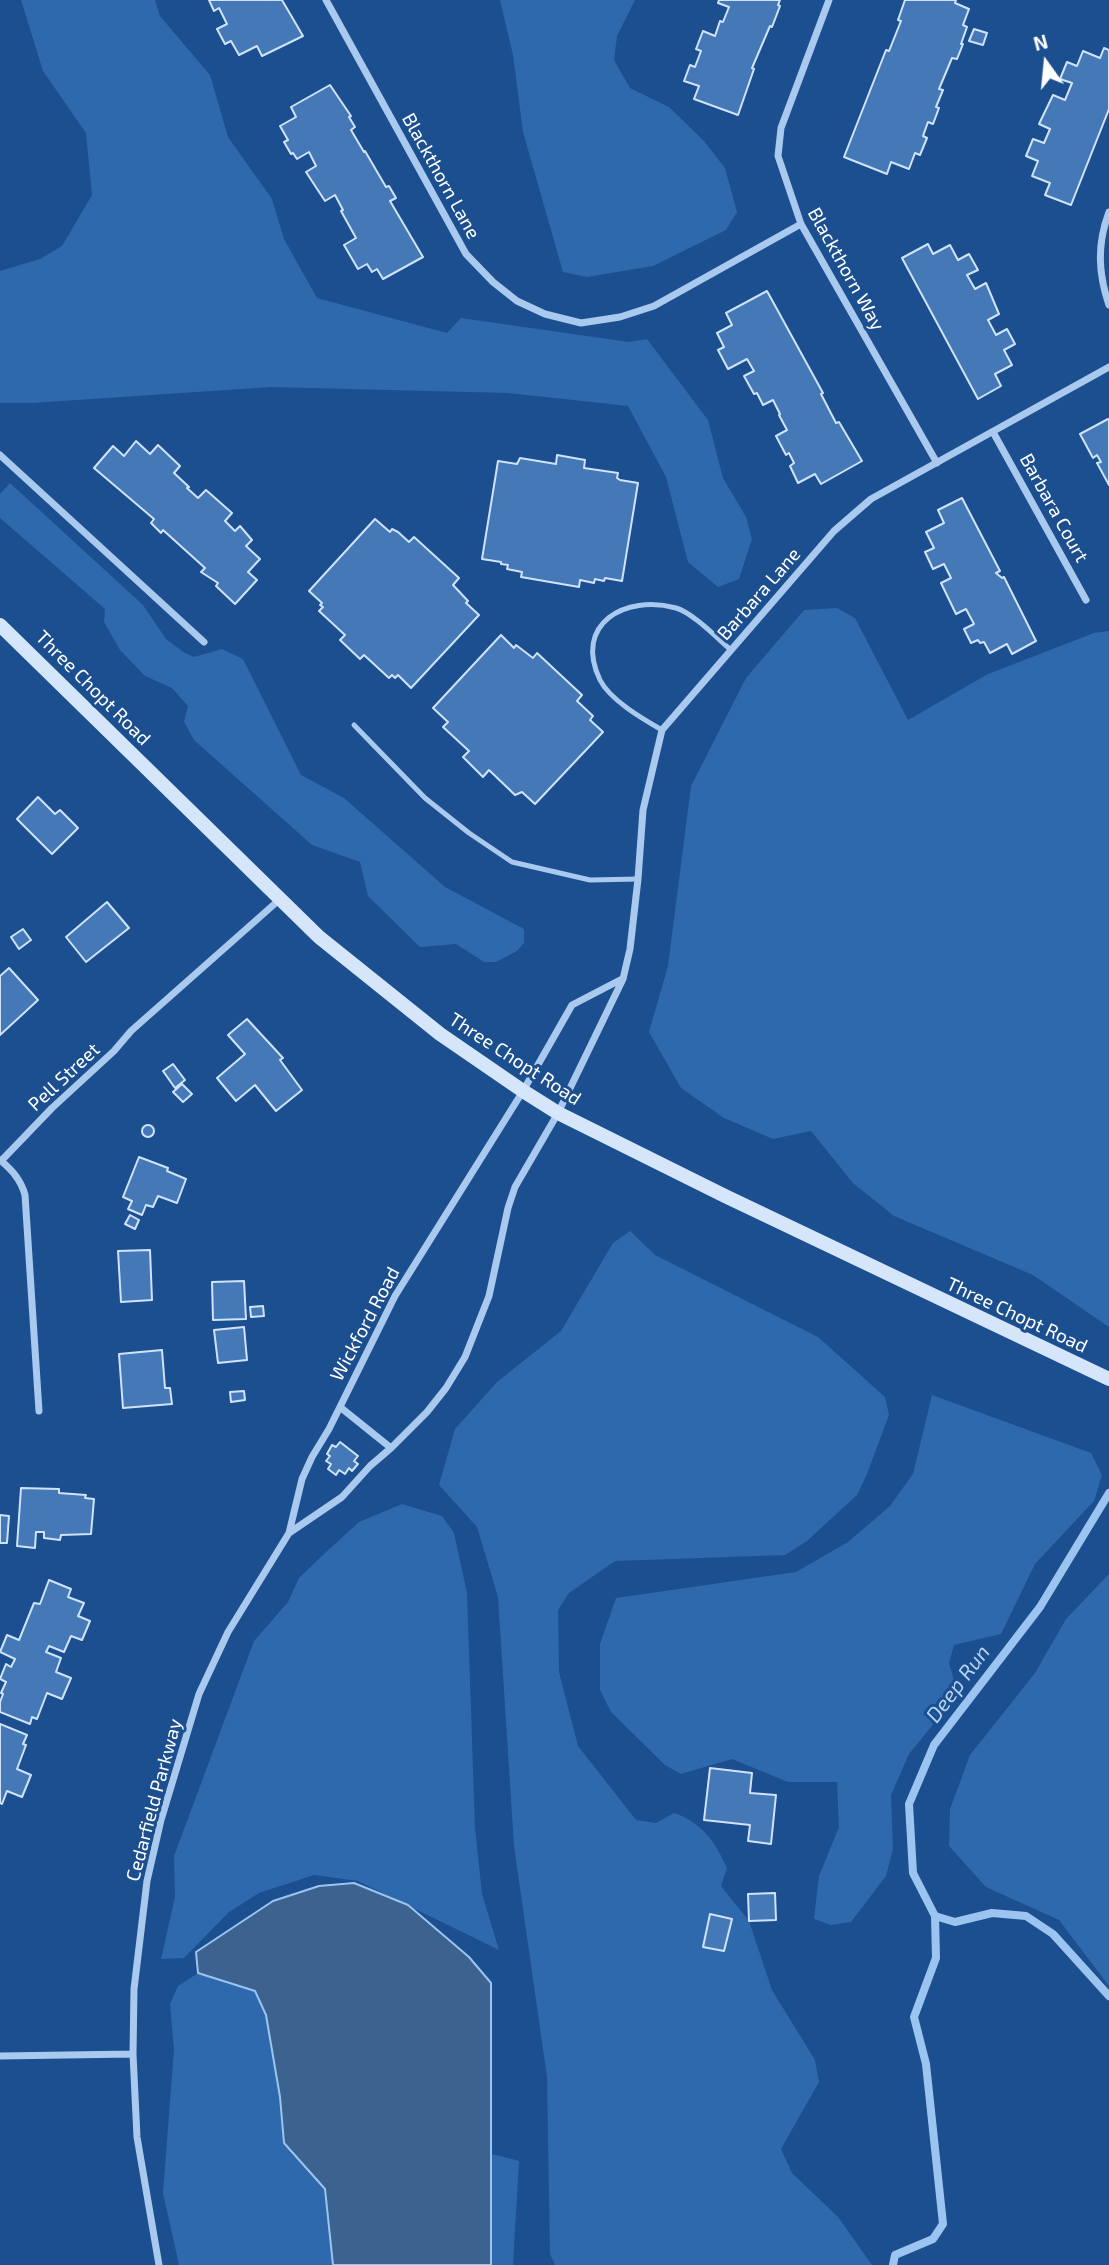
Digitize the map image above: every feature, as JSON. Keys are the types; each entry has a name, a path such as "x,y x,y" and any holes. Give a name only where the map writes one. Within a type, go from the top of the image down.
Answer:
{"main road":[{"name":"Three Chopt Road","path":"0,625 319,937 370,981 440,1034 523,1091 558,1113 786,1226 1109,1379"}],"street":[{"name":"Blackthorn Lane","path":"326,0 466,254 509,295 545,314 581,323 620,317 654,306 801,224"},
{"name":"Blackthorn Way","path":"829,0 781,128 778,156 801,224 937,463"},
{"path":"1109,212 1104,225 1099,258 1102,285 1109,305"},
{"name":"Barbara Lane","path":"558,1113 623,979 638,879 643,810 662,730 834,531 871,499 1109,367"},
{"name":"Barbara Court","path":"993,432 1086,600"},
{"path":"0,455 204,642"},
{"name":"Pell Street","path":"39,1410 25,1195 22,1185 1,1161 52,1108 114,1051 131,1031 279,900"},
{"path":"523,1091 572,1005 623,979"},
{"name":"Wickford Road","path":"391,1448 340,1407 395,1296 523,1091"},
{"path":"391,1448 446,1388 465,1357 489,1296 515,1187 558,1113"},
{"name":"Cedarfield Parkway","path":"159,2265 137,2137 133,2054 134,1989 147,1881 165,1808 199,1694 228,1632 289,1533 302,1479 340,1407"},
{"name":"Cedarfield Parkway","path":"289,1533 342,1497 370,1466 391,1448"},
{"path":"0,2056 133,2054"}],"lane":[{"path":"662,730 629,711 600,682 592,650 603,620 618,610 635,606 652,604 678,608 731,650"},
{"path":"354,725 425,798 469,833 512,862 590,880 638,879"}],"shaded area":[{"path":"21,0 155,0 160,16 210,75 228,137 272,199 284,239 317,298 447,333 461,318 629,342 647,339 708,420 723,478 746,517 752,539 739,579 718,587 688,562 666,477 628,406 508,393 271,387 0,403 0,271 40,259 62,246 92,195 86,133 43,71"},
{"path":"500,0 635,0 617,36 614,60 630,88 669,107 704,141 725,168 737,212 726,230 653,266 587,277 563,272 523,132 513,55"},
{"path":"10,483 143,605 166,639 194,657 222,649 243,659 301,775 344,798 445,887 524,929 524,943 517,951 496,962 484,962 456,944 420,947 368,896 360,862 312,845 194,740 184,722 188,706 172,688 145,676 120,650 104,622 105,609 0,518 0,494"},
{"path":"837,608 855,618 908,720 988,674 1094,633 1109,631 1109,1327 1033,1275 894,1216 853,1183 811,1131 773,1139 724,1118 681,1088 649,1032 668,966 691,786 746,678 804,610"},
{"path":"630,1231 655,1255 818,1337 885,1397 889,1415 857,1495 807,1541 785,1555 615,1561 569,1593 558,1610 559,1672 578,1746 636,1820 656,1823 674,1813 684,1817 699,1827 712,1841 727,1868 721,1886 749,1921 772,1990 815,2060 819,2082 781,2149 792,2173 838,2217 872,2265 555,2265 550,2254 547,2077 514,1846 498,1597 477,1527 439,1485 455,1429 497,1382 561,1331 613,1243"},
{"path":"932,1395 1091,1453 1102,1475 1094,1501 1035,1564 1001,1634 954,1645 949,1663 955,1684 944,1711 909,1754 891,1795 893,1849 886,1876 851,1922 831,1925 814,1919 819,1876 839,1827 837,1782 788,1782 732,1759 681,1774 665,1765 611,1712 600,1690 600,1644 616,1598 796,1572 848,1542 890,1506 913,1474"},
{"path":"402,1504 442,1516 454,1533 467,1593 475,1828 482,1894 499,1950 358,1881 314,1875 259,1893 229,1912 184,1958 161,1959 175,1897 174,1856 254,1641 288,1602 299,1578 324,1554 359,1522"},
{"path":"1109,1574 1109,1986 1059,1920 986,1887 949,1846 950,1809 970,1755 1035,1673 1066,1619"},
{"path":"354,1883 408,1905 469,1957 491,1983 491,2265 333,2265 325,2189 284,2143 280,2097 266,2015 255,1991 198,1973 196,1952 273,1901 319,1886"},
{"path":"198,1973 255,1991 266,2015 280,2097 284,2143 325,2189 333,2265 179,2265 163,2193 174,2049 170,2004 178,1986"},
{"path":"492,2154 519,2161 513,2265 491,2265"}],"building":[{"path":"209,0 282,0 303,36 262,56 257,46 239,55 231,41 225,44 217,29 227,24 219,8 214,11"},
{"path":"719,0 780,0 772,27 770,26 752,68 754,69 738,115 694,99 699,86 684,81 690,65 695,67 701,51 696,49 703,31 715,36 720,21 723,22 729,7 718,3"},
{"path":"905,0 956,0 955,3 969,9 963,25 967,27 963,44 957,59 952,58 939,89 943,90 936,107 939,108 933,124 928,122 923,136 927,138 920,155 915,153 909,169 891,162 887,174 844,157 886,50 889,51 901,21 898,20"},
{"path":"974,29 987,33 983,45 969,41"},
{"path":"1104,48 1109,50 1109,109 1071,205 1045,195 1050,183 1032,176 1038,161 1026,156 1033,139 1044,143 1050,129 1039,124 1053,95 1065,100 1072,83 1060,79 1067,62 1077,66 1083,51 1100,58"},
{"path":"330,85 351,116 349,117 355,127 351,130 386,187 389,186 396,198 390,201 423,257 383,279 377,269 372,272 367,264 358,269 344,245 356,238 335,195 325,201 306,172 316,166 309,152 297,159 284,142 288,140 280,126 296,117 291,107"},
{"path":"928,244 933,254 950,245 958,260 969,254 978,270 967,275 975,289 986,283 999,314 988,320 996,335 1007,329 1015,344 1004,350 1012,365 995,374 1001,386 978,399 902,258"},
{"path":"767,291 823,393 821,394 836,423 839,422 862,461 821,484 815,474 798,483 790,466 794,463 789,453 786,455 776,436 787,430 773,400 763,405 757,393 754,394 744,376 754,371 747,359 728,369 718,350 724,347 717,333 732,325 726,313"},
{"path":"1108,419 1109,485 1097,463 1101,462 1097,455 1093,458 1080,434"},
{"path":"136,441 150,454 158,445 180,466 174,473 189,487 187,488 198,498 206,490 232,513 225,521 235,531 240,526 252,540 246,546 260,559 248,572 257,580 235,604 216,586 218,583 201,572 205,568 163,530 161,533 151,523 154,519 94,468 113,446 124,456"},
{"path":"557,455 585,460 584,468 618,473 617,478 620,480 638,483 622,581 605,578 604,581 595,579 594,583 580,580 579,587 521,577 522,572 507,569 508,565 482,559 498,461 517,464 520,458 556,464"},
{"path":"962,498 1000,571 996,573 1004,577 1036,641 1012,654 1007,644 990,653 984,642 980,643 978,640 971,643 964,629 974,624 966,609 956,614 941,583 951,578 944,564 933,569 925,552 934,548 926,532 944,523 938,510"},
{"path":"375,519 390,532 392,529 398,532 409,542 414,537 459,578 453,585 479,615 411,688 398,675 389,678 364,655 360,659 340,640 345,635 319,611 323,607 320,605 322,603 309,591"},
{"path":"501,635 514,648 516,645 533,658 537,653 582,695 577,701 593,716 590,720 603,732 535,804 522,792 515,795 489,770 483,777 463,757 469,751 443,727 448,722 433,708"},
{"path":"38,797 55,814 60,810 78,828 52,854 17,819"},
{"path":"107,902 129,928 86,962 66,937"},
{"path":"23,929 31,940 19,949 11,937"},
{"path":"9,968 38,1000 0,1035 0,976"},
{"path":"247,1019 283,1058 280,1060 302,1090 276,1111 255,1085 236,1101 217,1078 245,1054 228,1035"},
{"path":"173,1064 185,1080 175,1088 163,1071"},
{"path":"182,1084 192,1094 183,1102 173,1092"},
{"path":"148,1125 154,1131 148,1137 142,1131"},
{"path":"139,1157 168,1168 167,1171 186,1179 177,1203 158,1196 153,1207 146,1205 142,1215 128,1209 132,1201 123,1197"},
{"path":"130,1215 139,1220 135,1229 125,1224"},
{"path":"150,1250 152,1300 121,1302 118,1251"},
{"path":"244,1281 246,1319 213,1320 212,1282"},
{"path":"263,1306 264,1316 251,1317 250,1307"},
{"path":"244,1327 247,1360 218,1363 214,1330"},
{"path":"162,1350 165,1388 170,1388 172,1404 123,1408 119,1354"},
{"path":"244,1391 245,1400 231,1402 230,1392"},
{"path":"340,1442 358,1456 354,1461 358,1464 352,1471 349,1468 345,1474 339,1470 336,1475 328,1469 331,1464 326,1461 332,1445 336,1447"},
{"path":"21,1488 59,1489 59,1493 86,1495 85,1498 94,1499 91,1534 61,1535 60,1540 44,1538 44,1532 36,1532 35,1548 17,1546"},
{"path":"0,1515 9,1516 7,1543 0,1543"},
{"path":"49,1580 71,1589 68,1597 84,1603 78,1616 90,1621 82,1640 71,1636 64,1652 49,1646 46,1652 61,1658 56,1672 71,1678 62,1699 47,1693 37,1719 32,1717 30,1724 0,1712 1,1693 6,1682 0,1679 6,1664 11,1667 15,1659 0,1652 7,1635 19,1640 34,1603 40,1604"},
{"path":"0,1724 27,1735 17,1769 31,1775 22,1797 7,1791 2,1804 0,1803"},
{"path":"710,1768 752,1773 750,1793 776,1795 771,1844 748,1841 750,1825 704,1820"},
{"path":"775,1893 776,1920 749,1921 748,1894"},
{"path":"710,1914 732,1919 724,1951 703,1947"}],"waterway":[{"name":"Deep Run","path":"893,2265 895,2255 933,2239 943,2224 926,2064 914,2017 936,1958 935,1916 913,1873 909,1804 934,1745 1040,1607 1109,1493"},
{"name":"Deep Run","path":"935,1916 955,1922 992,1913 1026,1916 1053,1934 1109,1996"}]}
